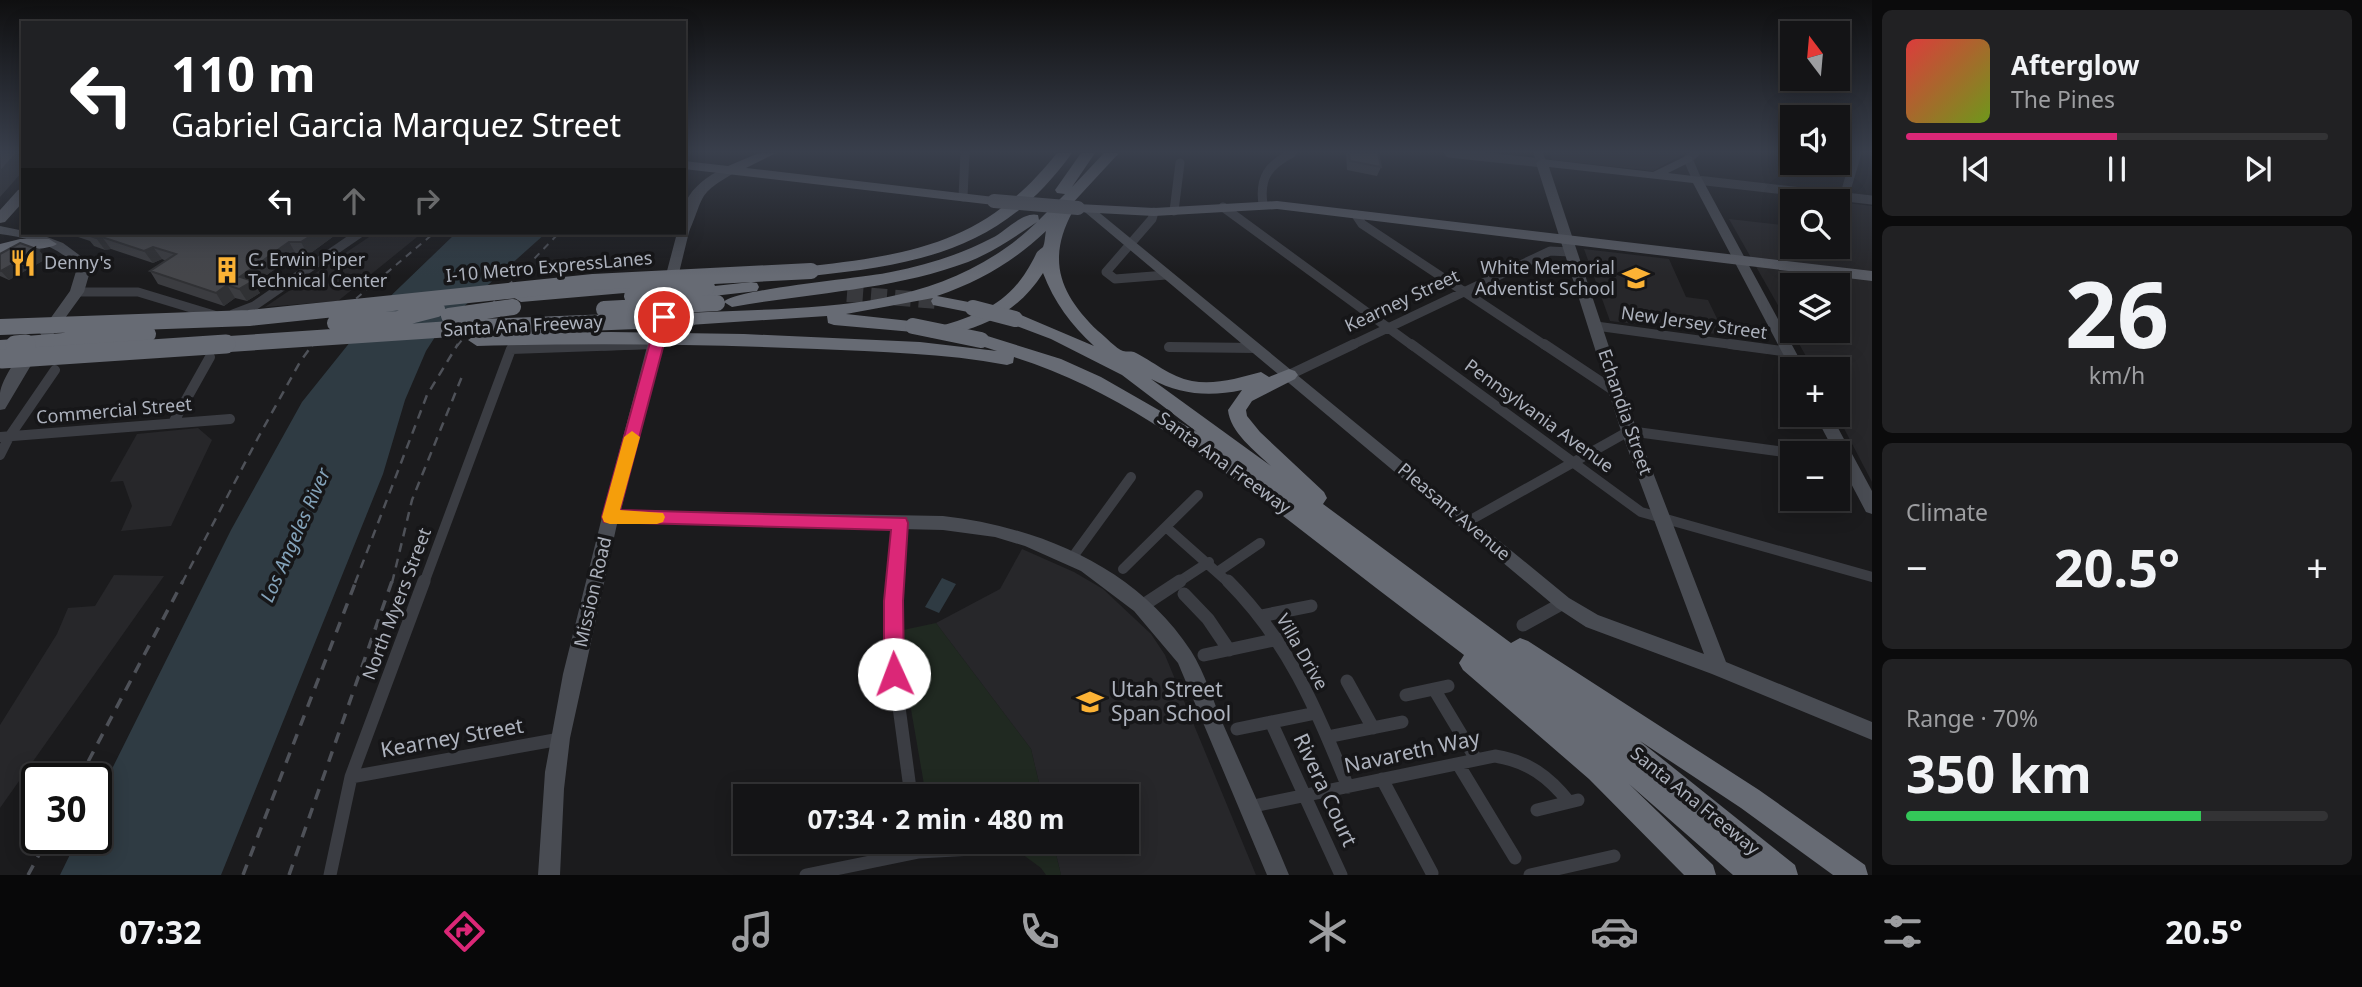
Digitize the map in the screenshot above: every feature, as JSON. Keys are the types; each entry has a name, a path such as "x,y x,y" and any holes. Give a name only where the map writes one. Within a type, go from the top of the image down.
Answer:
{"highway":[{"name":"I-10 Metro ExpressLanes","path":"0,315 254,311 566,278 810,268 897,250 964,229 1002,209 1016,194"},
{"name":"I-10 Metro ExpressLanes","path":"4,343 593,282 810,268 913,256 953,244 985,230 1034,194"},
{"path":"724,302 897,279 957,262 1006,238 1035,217 1058,194"},
{"path":"689,319 894,303 946,288 999,263 1072,194"},
{"path":"359,335 396,341 658,341 885,340 931,335 972,323 999,311 1027,288 1038,272 1059,219 1078,194"},
{"path":"1049,240 1049,265 1056,287 1085,328 1112,352 1303,494 1316,508"},
{"path":"0,249 20,244 49,244"},
{"path":"398,319 443,307 521,297 884,275 957,262"},
{"path":"450,316 715,286 810,268"},
{"name":"Santa Ana Freeway","path":"4,343 848,294"},
{"name":"Santa Ana Freeway","path":"939,301 1015,319 1058,335 1128,371 1432,595 1655,767 1785,875"},
{"name":"Santa Ana Freeway","path":"4,343 359,335 481,327 798,317 913,326 981,340 1055,363 1096,381 1200,443 1621,761 1753,875"},
{"path":"1085,328 1153,373 1189,388 1220,390 1265,377 1289,375"},
{"path":"750,340 953,350 994,356 1046,368 1152,412"},
{"path":"1289,375 1245,397 1237,410 1238,418 1260,444 1343,521 1356,540"},
{"path":"1382,582 1408,610 1598,771 1703,875"},
{"path":"1432,595 1465,612 1727,784 1855,875"}],"main road":[{"name":"Mission Road","path":"686,223 696,194"},
{"path":"935,194 994,201 1154,212 1262,204 1534,236 1568,246 1741,260 1872,276"},
{"name":"Echandia Street","path":"1551,194 1629,430 1718,668"},
{"path":"1705,194 1792,357"},
{"path":"0,219 21,195"},
{"name":"Pleasant Avenue","path":"1082,208 1130,244 1563,603 1592,621 1718,668 1872,731"},
{"path":"0,230 21,234"},
{"path":"0,405 18,371 77,292 84,275 80,262 69,253 24,235"},
{"name":"Mission Road","path":"549,875 560,739 610,517 658,341 683,235"},
{"path":"1534,236 1544,242 1550,251"},
{"path":"0,385 5,378 18,371"},
{"path":"1850,472 1872,508"},
{"path":"610,517 958,524 1032,539 1072,558 1113,581 1142,606 1168,634 1185,658 1278,875"}],"street":[{"path":"1174,211 1176,194"},
{"path":"1262,194 1262,204"},
{"path":"1850,198 1872,200"},
{"name":"Pennsylvania Avenue","path":"1223,207 1642,512 1664,521 1872,577"},
{"path":"1154,212 1152,219 1106,272 1109,277 1115,279 1166,275"},
{"path":"1356,215 1362,224 1619,394"},
{"path":"77,292 138,292 168,299 209,315 245,311 357,235"},
{"name":"Kearney Street","path":"1289,375 1550,251 1568,246"},
{"name":"New Jersey Street","path":"1596,326 1789,352"},
{"name":"North Myers Street","path":"330,875 351,778 511,349 658,341"},
{"path":"1169,347 1256,348"},
{"path":"173,423 210,357"},
{"path":"0,455 4,437 55,370"},
{"name":"Commercial Street","path":"4,437 230,419"},
{"path":"1467,522 1629,430 1780,451"},
{"path":"1072,558 1131,477"},
{"path":"1124,569 1198,495"},
{"path":"900,523 893,654 896,700 909,784"},
{"name":"Villa Drive","path":"1166,527 1214,567 1261,616 1278,639 1317,713 1349,787"},
{"path":"1142,606 1260,543"},
{"path":"1184,594 1208,619 1229,650"},
{"path":"1523,625 1563,603"},
{"path":"1261,616 1311,606"},
{"path":"1204,655 1278,639"},
{"path":"1347,681 1373,728"},
{"path":"1406,695 1448,686"},
{"path":"1434,689 1476,760"},
{"path":"1237,729 1317,713"},
{"name":"Rivera Court","path":"1271,722 1341,875"},
{"path":"1327,737 1402,722"},
{"name":"Kearney Street","path":"351,778 560,739"},
{"name":"Navareth Way","path":"1249,807 1476,760 1507,757 1542,771 1573,801 1537,810"},
{"path":"1458,764 1515,858"},
{"path":"1382,779 1432,873"},
{"path":"806,875 890,854"},
{"path":"1530,875 1614,856"}],"shaded area":[{"path":"1850,203 1872,206 1872,482 1843,427 1850,427 1850,357 1806,357 1799,343 1850,343 1850,273 1780,273 1780,309 1729,219 1780,225 1780,259 1850,259"},
{"path":"372,235 420,235 338,301 265,307"},
{"name":"White Memorial Adventist School","path":"1584,249 1669,259 1686,297 1708,300 1725,335 1610,321"},
{"path":"198,428 212,440 171,526 121,531 132,506 123,481 110,482 137,434"},
{"name":"Utah Street Span School","path":"1022,549 1074,572 1103,589 1151,634 1165,655 1256,875 1061,875 1056,854 1139,854 1139,784 1039,784 1031,749 936,623 1000,589"},
{"path":"114,575 164,576 32,763 21,763 21,778 0,808 0,725 57,634 68,608 95,606"},
{"path":"936,623 1031,749 1039,784 924,784 903,663 903,630"},
{"path":"1022,854 1056,854 1061,875 1046,875"}],"water":[{"name":"Los Angeles River","path":"454,235 544,235 442,326 426,351 405,400 383,474 221,875 60,875 70,854 112,854 112,769 231,530 302,402 375,311"},
{"path":"942,578 956,584 939,613 925,607"}],"building":[{"path":"88,235 312,235 301,242 289,242 240,277 253,281 239,289 227,285 216,293 150,271 176,254 153,247 144,251 102,237"},
{"path":"20,243 39,250 1,271 0,254"}],"tunnel":[{"path":"847,294 939,301"}],"railway":[{"path":"312,346 346,307 432,235"},
{"path":"457,346 504,290 557,235"},
{"path":"182,583 259,436 313,344"},
{"path":"355,583 427,395 458,344"},
{"path":"392,583 412,500 463,374"},
{"path":"87,763 183,581"},
{"path":"243,875 356,581"},
{"path":"289,875 392,581"},
{"path":"28,875 39,854"}],"slow traffic":[{"path":"632,437 610,517 657,517"}],"place":[{"name":"Denny's","path":"23,263"},
{"name":"C. Erwin Piper Technical Center","path":"227,270"},
{"name":"White Memorial Adventist School","path":"1636,278"},
{"name":"Utah Street Span School","path":"1090,702"}],"route":[{"path":"664,317 610,517 900,523 894,601 894,674"}]}
